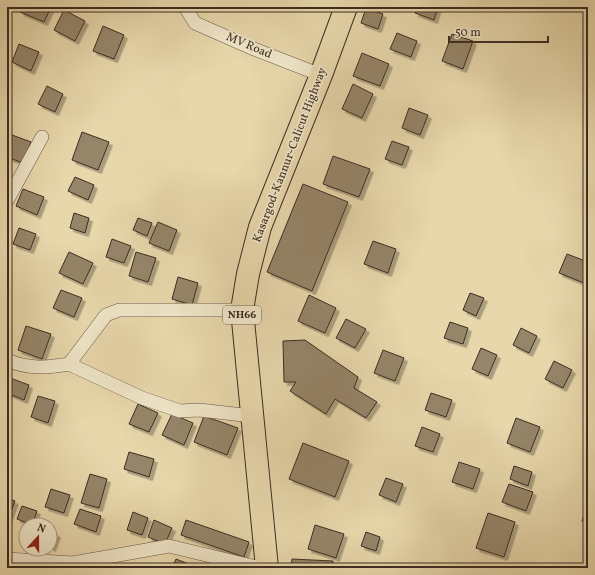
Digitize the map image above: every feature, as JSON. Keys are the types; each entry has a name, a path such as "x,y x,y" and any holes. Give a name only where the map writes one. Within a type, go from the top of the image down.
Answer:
{"highway":[{"name":"Kasargod-Kannur-Calicut Highway","path":"267,568 242,310 248,274 260,227 321,75 346,7"}],"street":[{"name":"MV Road","path":"184,7 195,23 254,49 321,75"},
{"path":"7,201 42,137"},
{"path":"69,364 106,315 119,310 242,310"},
{"path":"7,360 30,367 50,367 69,364 142,398 180,411 199,410 252,416"},
{"path":"7,559 91,564 169,546 260,568"}],"building":[{"path":"23,7 51,7 44,22 20,12"},
{"path":"417,7 438,7 434,20 415,13"},
{"path":"366,8 383,14 378,29 361,23"},
{"path":"64,10 85,21 75,41 54,30"},
{"path":"103,26 124,35 114,59 93,51"},
{"path":"397,33 417,41 411,57 390,49"},
{"path":"452,34 473,41 463,69 442,61"},
{"path":"19,44 39,52 31,71 12,62"},
{"path":"362,53 389,64 380,86 353,76"},
{"path":"353,84 373,94 362,118 342,109"},
{"path":"47,86 63,94 55,112 38,104"},
{"path":"409,108 428,115 420,135 402,128"},
{"path":"82,132 109,142 98,170 72,160"},
{"path":"12,135 31,142 23,163 7,157 7,147"},
{"path":"392,141 409,147 402,165 385,159"},
{"path":"333,156 370,169 359,197 323,184"},
{"path":"75,177 94,185 88,200 68,191"},
{"path":"303,184 348,202 312,291 267,272"},
{"path":"23,189 44,197 37,215 16,206"},
{"path":"74,213 89,218 85,233 70,228"},
{"path":"138,218 152,223 147,236 133,230"},
{"path":"158,222 177,230 169,251 149,243"},
{"path":"19,228 36,234 30,250 13,244"},
{"path":"112,239 131,246 124,263 106,257"},
{"path":"373,241 396,249 388,273 364,264"},
{"path":"69,252 93,263 83,284 59,273"},
{"path":"136,252 156,258 148,282 129,276"},
{"path":"567,254 588,262 588,273 584,283 559,273"},
{"path":"178,277 198,283 192,305 172,299"},
{"path":"61,290 82,298 74,317 53,308"},
{"path":"470,293 484,298 476,316 463,310"},
{"path":"309,295 336,308 325,333 298,321"},
{"path":"346,319 366,329 355,348 336,338"},
{"path":"450,322 468,328 463,344 444,338"},
{"path":"26,326 51,334 42,359 18,350"},
{"path":"521,328 537,336 529,353 513,345"},
{"path":"305,340 358,377 354,388 377,402 366,418 335,399 326,414 290,391 296,382 284,382 283,341"},
{"path":"481,348 497,355 488,376 472,369"},
{"path":"383,350 404,358 395,381 374,373"},
{"path":"554,361 572,370 563,388 545,379"},
{"path":"10,378 29,385 24,400 7,393 7,385"},
{"path":"431,393 452,400 446,417 425,410"},
{"path":"38,396 55,401 48,423 31,417"},
{"path":"138,404 158,413 149,432 129,424"},
{"path":"172,414 193,423 184,445 162,435"},
{"path":"204,416 238,428 227,455 194,442"},
{"path":"516,418 540,427 530,452 507,443"},
{"path":"422,427 440,434 433,452 415,446"},
{"path":"303,443 349,461 335,497 289,479"},
{"path":"129,452 154,459 149,477 124,469"},
{"path":"459,462 480,469 473,489 452,482"},
{"path":"514,466 532,472 528,486 510,479"},
{"path":"90,474 107,479 99,508 81,503"},
{"path":"386,478 403,484 396,502 379,495"},
{"path":"509,484 533,492 526,511 502,502"},
{"path":"51,489 70,495 64,513 45,507"},
{"path":"7,498 15,501 7,522"},
{"path":"588,505 588,523 582,521"},
{"path":"22,506 37,511 35,517 18,517 17,519"},
{"path":"80,509 101,516 96,532 74,524"},
{"path":"133,512 148,518 142,535 127,530"},
{"path":"488,513 515,522 504,557 476,548"},
{"path":"154,520 172,528 165,544 148,537"},
{"path":"186,520 249,542 244,557 181,535"},
{"path":"315,525 344,534 336,558 308,549"},
{"path":"366,532 380,537 376,551 361,546"},
{"path":"176,559 199,568 172,568"},
{"path":"292,559 333,561 333,568 291,568"}]}
